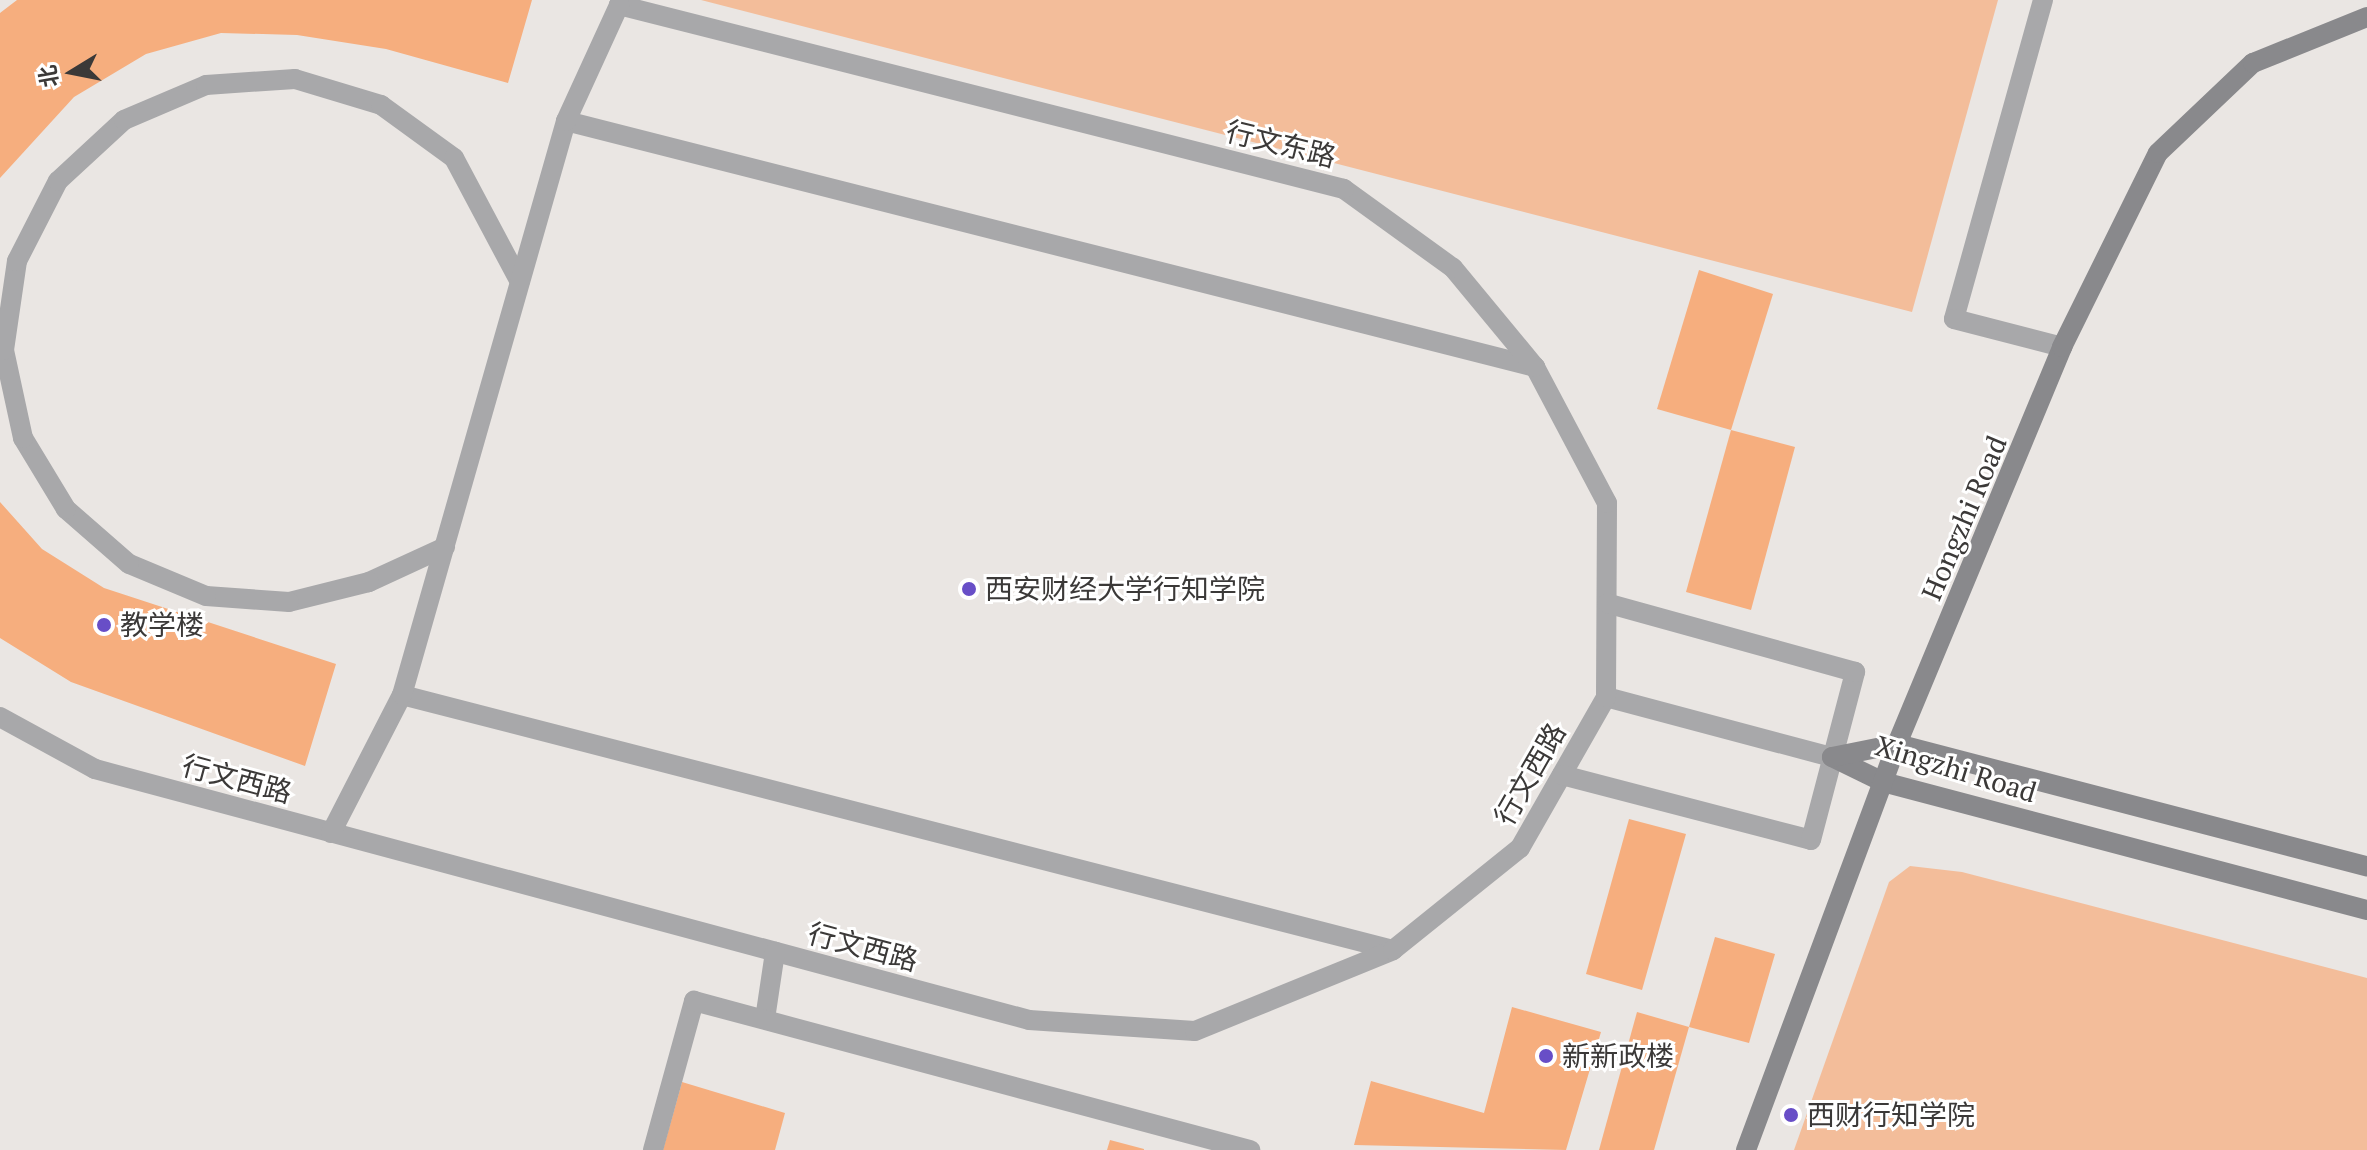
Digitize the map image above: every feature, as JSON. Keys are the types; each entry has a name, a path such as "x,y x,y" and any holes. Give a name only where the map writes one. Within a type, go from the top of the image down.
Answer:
{"street":[{"path":"2043,0 1954,319 2062,347"},
{"path":"331,833 402,695 566,121 621,2"},
{"name":"行文东路","path":"621,2 1344,189 1453,268 1535,367 1607,503 1606,697"},
{"name":"Hongzhi Road","path":"1746,1150 1897,744 2062,347 2158,153 2253,63 2367,17"},
{"path":"445,547 369,582 289,602 206,596 129,564 66,509 23,438 4,350 6,292 17,261 58,181 124,120 206,85 295,79 381,105 454,158 520,282"},
{"path":"566,121 1535,367"},
{"path":"1562,775 1811,840 1855,672 1607,603"},
{"path":"402,695 1393,950"},
{"path":"1606,697 1832,757"},
{"name":"行文西路","path":"0,717 95,769 1029,1020 1195,1031 1393,950 1520,848 1606,697"},
{"name":"Xingzhi Road","path":"1832,757 1897,744 2367,866"},
{"name":"Xingzhi Road","path":"1832,757 1883,782 2367,910"},
{"path":"765,1019 775,952"},
{"path":"653,1150 694,1001 1250,1150"}],"shaded area":[{"path":"701,0 1998,0 1912,312"},
{"path":"1910,866 1962,872 2367,978 2367,1150 1794,1150 1889,882"}],"building":[{"path":"17,0 532,0 508,83 386,49 297,35 221,33 146,54 74,97 0,178 0,13"},
{"path":"1699,270 1773,294 1731,430 1657,409"},
{"path":"1731,430 1795,447 1751,610 1686,592"},
{"name":"教学楼","path":"0,502 42,549 104,588 336,664 305,766 71,682 0,638"},
{"path":"1629,819 1686,834 1642,990 1586,974"},
{"path":"1715,937 1775,954 1749,1043 1689,1027"},
{"name":"新新政楼","path":"1512,1007 1601,1032 1566,1150 1354,1145 1371,1081 1484,1113"},
{"path":"1637,1012 1689,1027 1654,1150 1599,1150"},
{"path":"682,1082 785,1113 775,1150 663,1150"},
{"path":"1110,1140 1144,1149 1144,1150 1107,1150"}],"place":[{"name":"西安财经大学行知学院","path":"969,589"},
{"name":"教学楼","path":"104,625"},
{"name":"新新政楼","path":"1546,1056"},
{"name":"西财行知学院","path":"1791,1115"}]}
